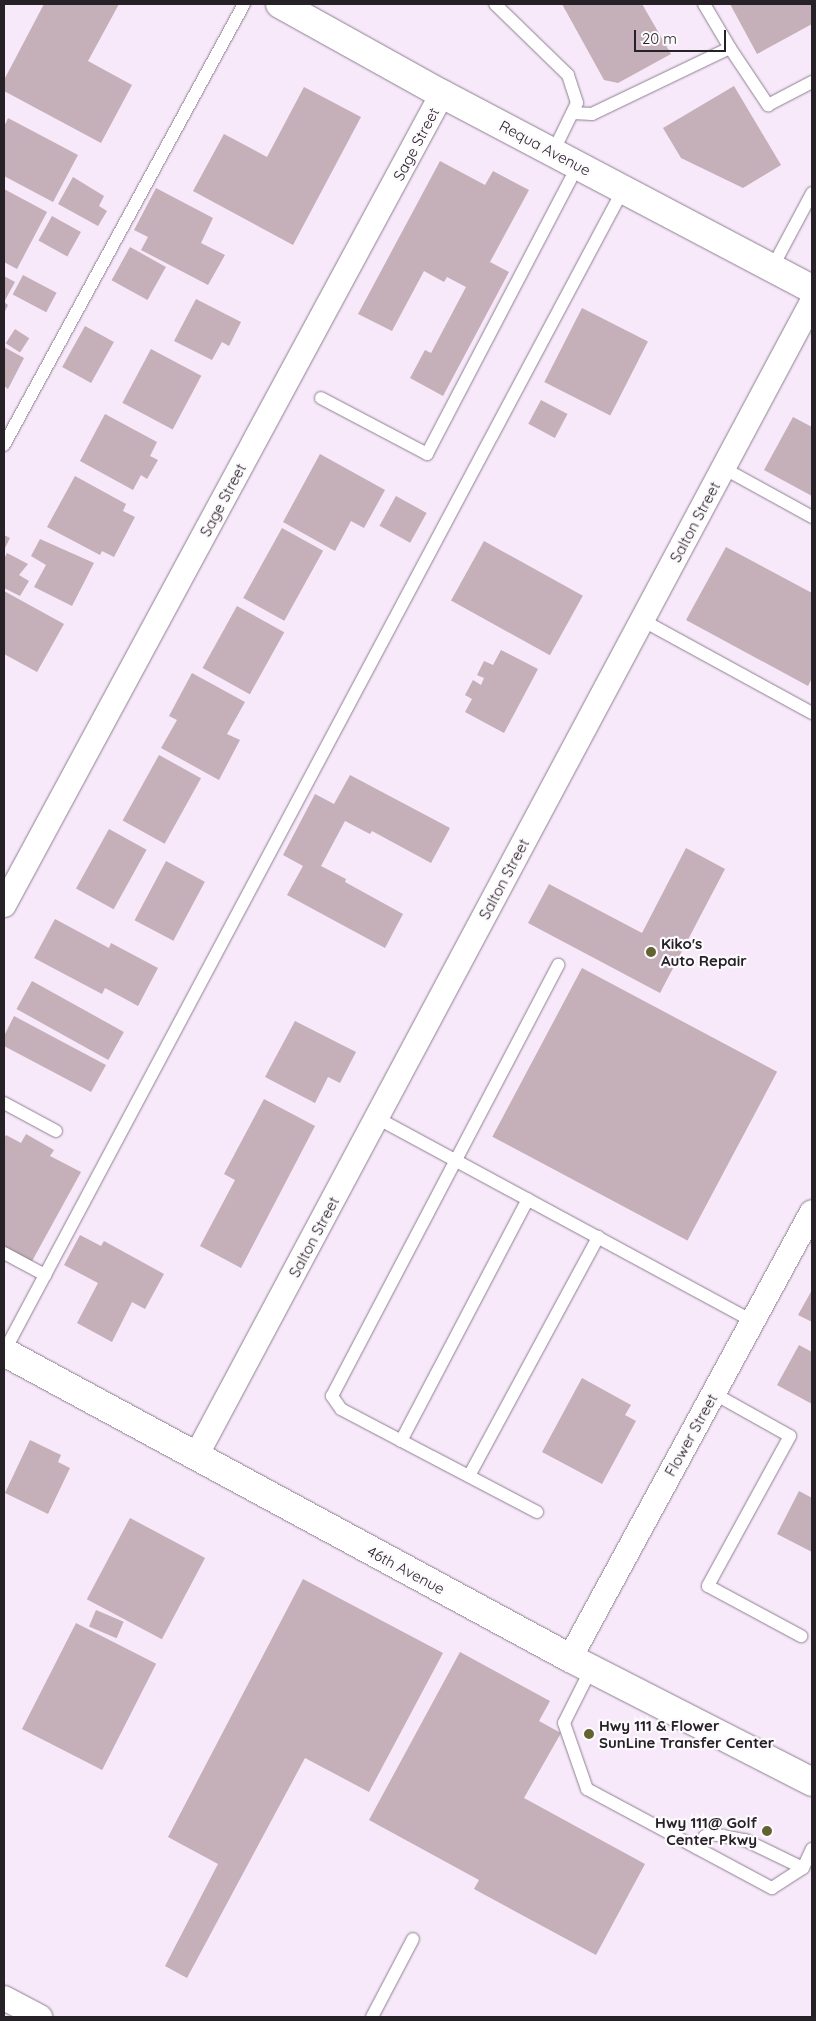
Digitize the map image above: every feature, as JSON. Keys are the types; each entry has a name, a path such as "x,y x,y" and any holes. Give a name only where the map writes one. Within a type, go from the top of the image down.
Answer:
{"main road":[{"name":"Requa Avenue","path":"280,4 442,94 812,290"},
{"name":"46th Avenue","path":"4,1352 580,1663 812,1782"}],"street":[{"name":"Sage Street","path":"4,905 442,94"},
{"name":"Salton Street","path":"196,1456 812,302"},
{"name":"Flower Street","path":"580,1663 714,1393 812,1212"},
{"path":"4,1998 40,2017"}],"lane":[{"path":"4,445 244,4"},
{"path":"495,4 568,75 577,103 553,152"},
{"path":"704,4 730,48 768,105 812,82"},
{"path":"573,113 592,114 730,48"},
{"path":"321,398 427,454 578,165"},
{"path":"4,1352 623,190"},
{"path":"772,268 809,208 812,193"},
{"path":"723,468 812,517"},
{"path":"642,620 812,713"},
{"path":"537,1512 341,1409 332,1396 558,965"},
{"path":"4,1103 56,1131"},
{"path":"377,1118 753,1320"},
{"path":"402,1441 528,1199"},
{"path":"469,1476 598,1237"},
{"path":"4,1253 46,1275"},
{"path":"714,1393 790,1436 708,1586 801,1636"},
{"path":"580,1663 564,1723 587,1789 772,1888 803,1868 812,1849"},
{"path":"698,1848 705,1836 721,1835 745,1840 803,1868"},
{"path":"372,2017 413,1939"}],"building":[{"path":"44,4 119,4 88,61 132,85 101,143 4,91 4,80"},
{"path":"562,4 642,4 671,54 618,83 604,80"},
{"path":"730,4 812,4 812,24 757,54"},
{"path":"734,86 781,165 743,188 681,158 663,128"},
{"path":"304,87 361,117 293,245 193,191 224,134 267,157"},
{"path":"8,118 78,155 53,202 4,176 4,127"},
{"path":"440,161 485,185 493,171 529,190 490,262 509,272 443,396 410,378 425,350 431,353 466,287 447,277 444,282 424,271 392,331 358,314"},
{"path":"73,177 104,196 99,206 107,211 98,226 58,204"},
{"path":"156,188 213,218 201,243 225,255 208,285 141,250 148,237 134,230"},
{"path":"4,189 47,212 17,269 4,262"},
{"path":"52,216 81,232 67,256 38,240"},
{"path":"130,247 166,267 147,300 112,280"},
{"path":"23,275 57,293 46,312 13,294"},
{"path":"4,276 15,282 4,302"},
{"path":"196,299 241,322 229,346 222,342 212,360 174,341"},
{"path":"4,302 8,305 5,311 4,310"},
{"path":"582,308 648,342 610,416 544,382"},
{"path":"85,326 114,342 91,383 62,367"},
{"path":"15,329 29,338 20,353 6,343"},
{"path":"4,347 24,358 8,389 4,386"},
{"path":"151,349 201,376 173,430 122,403"},
{"path":"541,400 567,414 555,438 528,424"},
{"path":"105,414 157,442 150,456 158,460 147,479 141,475 133,490 80,461"},
{"path":"793,417 812,427 812,496 764,470"},
{"path":"320,454 385,490 364,528 351,521 335,551 283,522"},
{"path":"75,476 126,504 123,511 135,517 114,557 102,551 100,555 47,527"},
{"path":"396,496 427,513 410,543 380,526"},
{"path":"282,528 323,551 284,621 243,598"},
{"path":"4,535 10,538 4,550"},
{"path":"40,539 94,563 72,606 34,587 46,565 31,556"},
{"path":"484,541 583,596 550,655 451,600"},
{"path":"726,547 812,593 812,678 808,686 686,620"},
{"path":"7,553 28,564 19,575 29,581 20,596 4,588 4,559"},
{"path":"4,591 64,624 37,672 4,654"},
{"path":"237,606 284,632 250,694 203,668"},
{"path":"501,650 538,669 504,733 465,712 472,699 465,695 473,680 481,685 484,678 477,675 484,661 493,665"},
{"path":"192,673 245,702 227,734 240,740 219,780 161,748 177,720 169,716"},
{"path":"159,755 201,778 165,844 123,821"},
{"path":"350,775 450,828 431,863 372,831 370,834 345,821 321,866 346,879 345,882 403,914 385,948 287,895 303,866 283,855 315,794 334,804"},
{"path":"109,829 147,850 114,909 76,888"},
{"path":"686,848 725,869 660,993 528,923 549,884 642,933"},
{"path":"166,861 205,882 173,941 135,920"},
{"path":"55,919 109,948 111,943 158,968 138,1006 105,988 102,994 34,958"},
{"path":"582,968 777,1072 687,1240 492,1137"},
{"path":"32,981 124,1032 108,1060 16,1009"},
{"path":"14,1016 106,1065 91,1092 4,1046 4,1036"},
{"path":"295,1021 356,1052 340,1083 328,1077 315,1103 265,1077"},
{"path":"264,1099 315,1126 241,1268 200,1246 235,1180 224,1174"},
{"path":"26,1134 54,1150 50,1156 81,1172 31,1263 4,1248 4,1139 6,1135 21,1143"},
{"path":"80,1235 101,1246 104,1241 164,1274 145,1309 132,1302 112,1342 77,1323 98,1283 64,1265"},
{"path":"812,1290 812,1322 798,1315"},
{"path":"799,1345 812,1352 812,1404 777,1385"},
{"path":"582,1378 631,1405 625,1415 636,1421 602,1484 542,1452"},
{"path":"30,1440 61,1455 58,1462 70,1468 48,1514 5,1493"},
{"path":"799,1491 812,1498 812,1552 777,1534"},
{"path":"130,1518 205,1558 162,1639 87,1599"},
{"path":"303,1579 443,1653 369,1792 305,1758 187,1978 165,1966 218,1864 168,1837"},
{"path":"96,1610 124,1622 117,1638 89,1627"},
{"path":"76,1623 156,1664 102,1770 22,1729"},
{"path":"460,1652 550,1701 539,1721 561,1733 524,1798 645,1864 596,1955 474,1889 479,1880 369,1820"}],"place":[{"name":"Kiko's Auto Repair","path":"651,952"},
{"name":"Hwy 111 & Flower SunLine Transfer Center","path":"589,1734"},
{"name":"Hwy 111@ Golf Center Pkwy","path":"767,1831"}]}
